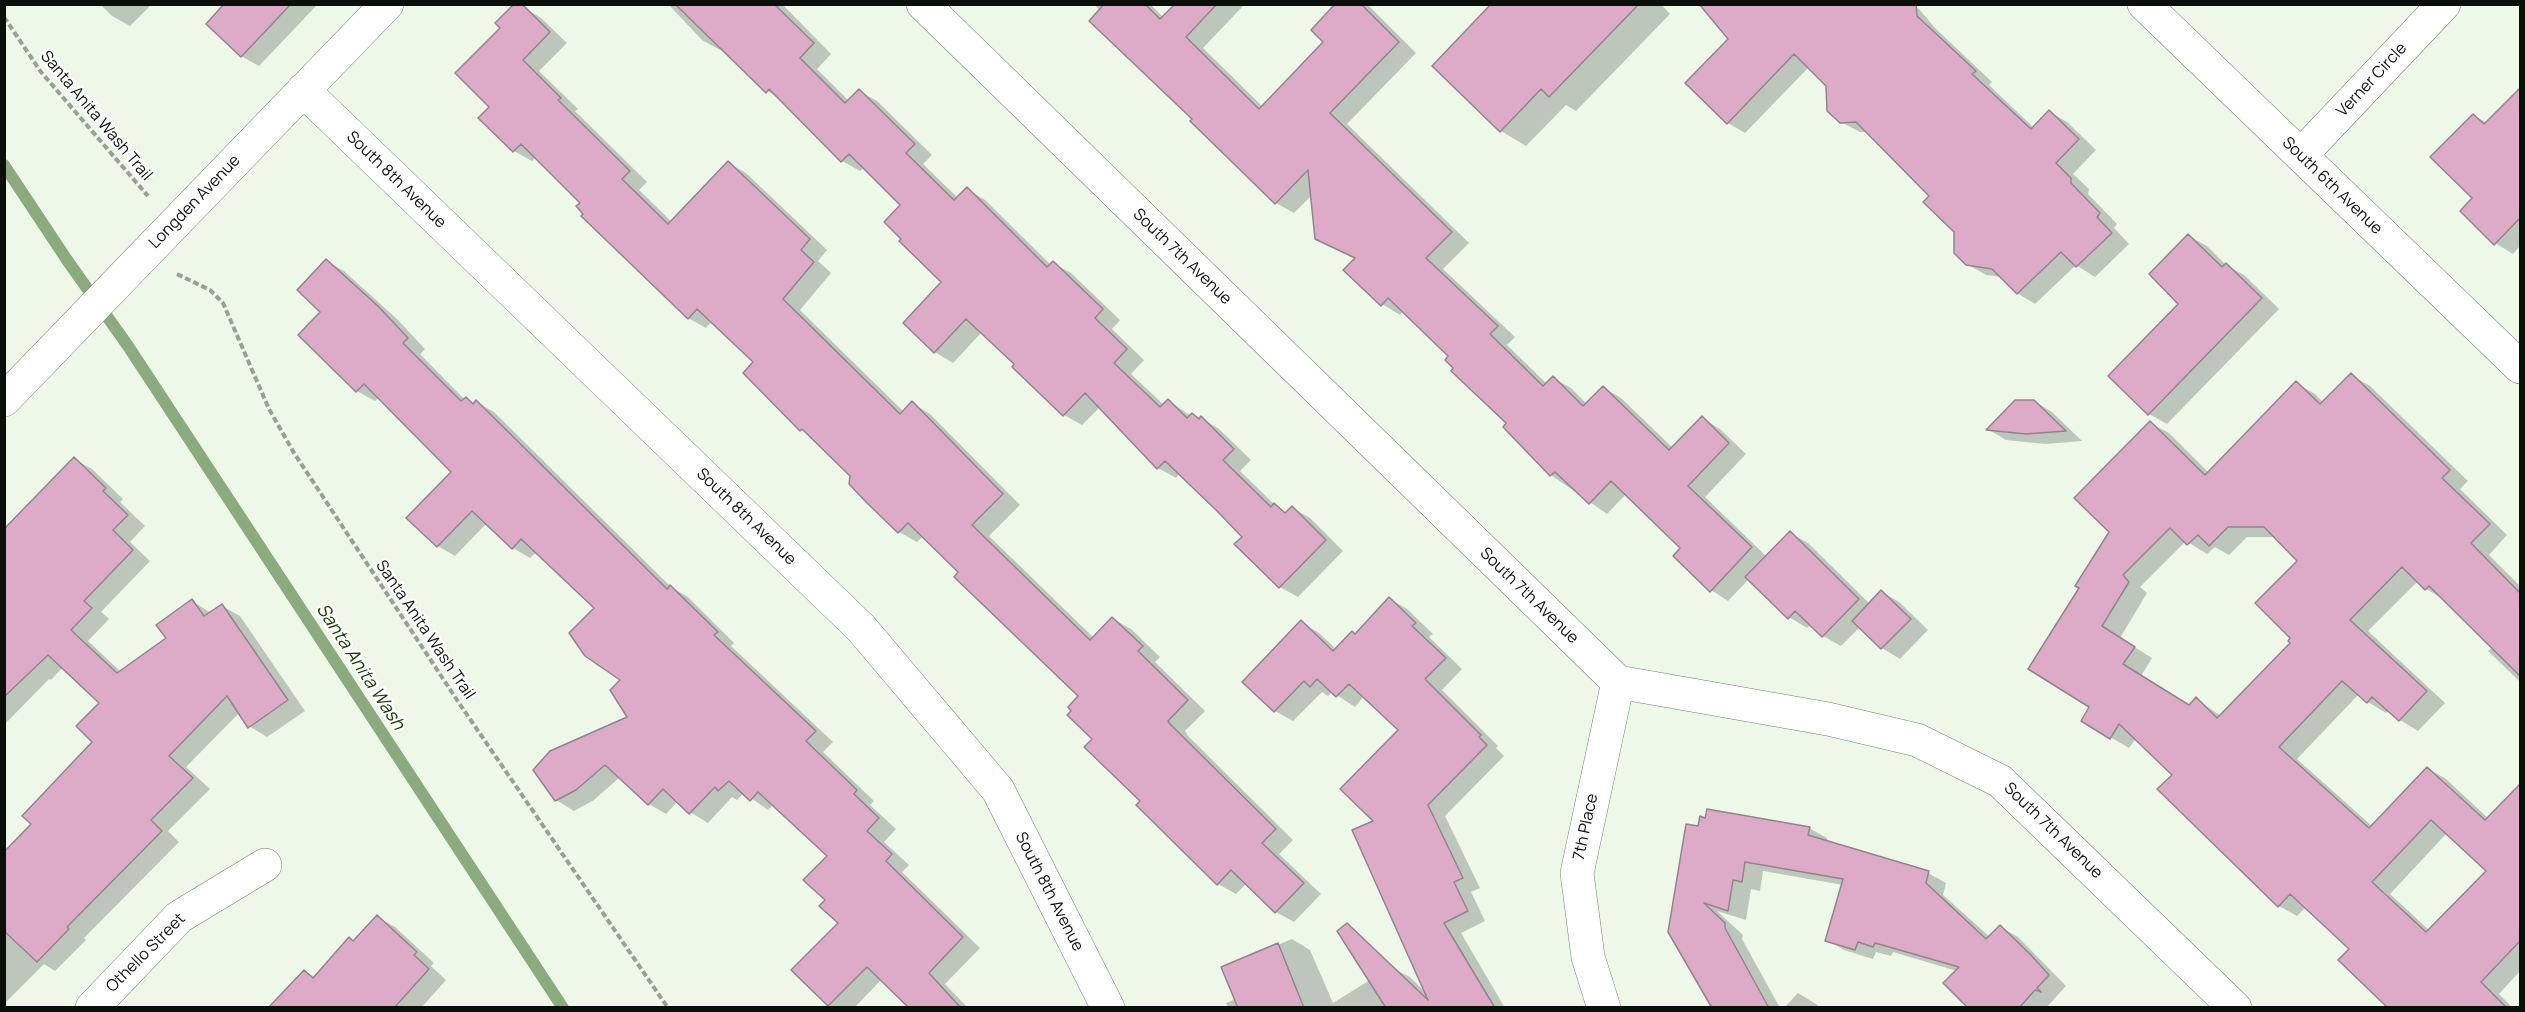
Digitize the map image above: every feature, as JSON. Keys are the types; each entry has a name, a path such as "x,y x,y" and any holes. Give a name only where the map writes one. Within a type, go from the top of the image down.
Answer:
{"street":[{"name":"Longden Avenue","path":"8,387 81,322 387,4"},
{"name":"South 7th Avenue","path":"923,4 1618,682 1828,719 1917,740 2000,781 2235,1008"},
{"name":"South 6th Avenue","path":"2144,4 2520,367"},
{"name":"Verner Circle","path":"2301,156 2444,4"},
{"name":"South 8th Avenue","path":"303,90 861,628 998,790 1108,1008"},
{"name":"7th Place","path":"1604,1008 1588,957 1577,873 1618,682"},
{"name":"Othello Street","path":"92,1008 179,917 266,865"}],"path":[{"name":"Santa Anita Wash Trail","path":"4,17 41,72 151,199"},
{"name":"Santa Anita Wash Trail","path":"171,271 210,290 223,303 269,409 294,453 461,706 668,1008"}],"building":[{"path":"224,4 291,4 241,57 206,24"},
{"path":"514,4 522,4 550,32 523,60 561,98 558,100 630,171 622,179 668,224 728,161 810,239 801,250 814,262 783,299 900,414 912,401 1003,494 972,525 1090,640 1112,617 1143,646 1138,651 1188,700 1168,721 1276,829 1262,843 1304,883 1275,913 1231,870 1217,885 1136,805 1140,801 1084,747 1092,739 1067,715 1071,711 1068,707 1078,696 954,577 958,572 908,523 898,533 867,503 849,484 850,476 802,429 800,431 743,373 753,362 697,309 688,319 581,216 583,214 576,206 580,203 521,144 513,152 478,118 489,107 455,73 500,28 495,23"},
{"path":"675,4 774,4 814,43 800,58 845,103 859,89 915,144 906,153 954,200 967,187 1047,267 1053,261 1103,309 1095,318 1127,349 1114,363 1160,407 1168,399 1187,418 1192,413 1199,419 1201,416 1234,449 1223,460 1271,507 1274,503 1285,513 1292,506 1326,540 1279,588 1234,544 1242,537 1217,511 1165,461 1157,469 1085,393 1063,416 1012,367 1014,364 966,319 934,353 903,323 941,282 899,241 901,239 884,222 900,205 849,154 841,162 769,89 766,93"},
{"path":"1104,4 1145,4 1160,19 1175,4 1217,4 1186,37 1259,109 1323,42 1311,30 1335,4 1361,4 1399,42 1330,113 1452,232 1426,258 1498,326 1490,334 1543,386 1553,376 1583,406 1603,386 1669,450 1702,416 1729,443 1688,486 1752,547 1710,592 1673,556 1680,548 1611,481 1589,504 1555,472 1550,476 1503,427 1506,423 1451,371 1453,368 1445,360 1448,356 1388,298 1381,306 1343,270 1355,258 1315,239 1308,170 1275,204 1190,121 1192,119 1089,21"},
{"path":"1491,4 1639,4 1549,97 1541,89 1500,132 1432,66"},
{"path":"1699,4 1916,5 1917,16 1976,71 1972,74 2031,129 2049,110 2079,139 2056,163 2071,178 2071,183 2100,213 2097,217 2112,233 2076,267 2061,252 2017,294 1992,269 1966,265 1954,253 1954,232 1923,202 1929,196 1856,122 1840,123 1827,111 1826,86 1794,54 1727,124 1685,83 1728,39"},
{"path":"2520,88 2520,218 2494,245 2460,211 2472,198 2430,157 2473,114 2484,124"},
{"path":"2188,234 2222,267 2226,263 2262,298 2148,415 2108,376 2178,304 2149,274"},
{"path":"326,259 379,307 408,338 403,343 461,401 466,397 473,404 476,400 667,589 670,585 718,632 714,635 816,731 806,741 857,790 854,794 879,818 867,831 892,854 886,861 963,937 929,973 961,1008 909,1008 867,967 828,1006 791,970 838,923 819,906 825,900 803,880 827,856 758,792 750,801 729,781 718,791 715,787 689,814 663,789 648,805 605,765 576,790 555,801 533,770 550,751 627,717 610,690 620,680 585,656 569,633 594,608 521,539 512,549 472,511 437,547 406,518 451,472 364,384 356,392 298,335 320,312 297,290"},
{"path":"2351,373 2450,470 2442,478 2490,524 2471,543 2520,593 2520,676 2429,586 2425,590 2402,567 2350,620 2427,691 2399,721 2372,697 2367,703 2342,681 2279,747 2369,828 2427,767 2485,820 2520,784 2520,941 2481,982 2507,1008 2388,1008 2338,960 2349,949 2290,894 2278,907 2157,789 2172,775 2119,724 2110,739 2081,721 2089,707 2028,669 2079,588 2075,586 2109,532 2074,498 2150,421 2205,475 2296,381 2320,404","holes":["2228,527 2264,527 2297,561 2255,603 2290,638 2288,641 2290,643 2217,718 2196,697 2189,705 2123,664 2135,647 2102,626 2129,582 2123,575 2170,528 2187,545 2198,535 2209,546","2431,820 2486,871 2426,932 2372,882"]},
{"path":"2015,400 2034,400 2066,431 2026,434 1986,430"},
{"path":"74,457 106,488 103,491 128,515 113,530 133,550 84,601 92,608 71,630 117,673 166,638 156,625 192,599 204,616 222,604 288,700 248,728 227,696 169,756 193,778 151,820 162,831 67,927 69,929 37,962 4,931 4,852 31,824 22,816 92,742 76,726 99,703 48,655 4,697 4,529"},
{"path":"1790,531 1859,599 1822,637 1795,611 1788,619 1745,577"},
{"path":"1881,590 1911,619 1881,649 1852,621"},
{"path":"1389,597 1416,623 1412,626 1446,658 1425,679 1481,735 1479,737 1487,745 1428,805 1463,878 1454,882 1468,911 1444,923 1495,1008 1386,1008 1337,931 1347,923 1428,1000 1352,830 1373,821 1340,789 1398,730 1349,684 1336,697 1317,679 1310,687 1304,681 1274,712 1242,682 1301,620 1333,651 1352,631 1355,634"},
{"path":"1707,809 1810,827 1808,835 1929,871 1926,883 1986,939 2000,925 2030,954 2049,975 2037,988 2041,992 2035,990 2019,1008 1968,1008 1943,983 1959,967 1875,943 1873,947 1858,942 1855,950 1825,941 1843,879 1745,862 1742,882 1733,880 1728,911 1704,903 1725,923 1725,928 1769,1008 1712,1008 1668,932 1686,824 1698,826 1700,816 1705,818"},
{"path":"377,915 417,952 414,955 429,969 394,1008 268,1008 304,970 313,978 349,937 353,941"},
{"path":"1278,943 1304,1008 1238,1008 1221,967"}],"waterway":[{"name":"Santa Anita Wash","path":"4,165 128,346 563,1008"}]}
